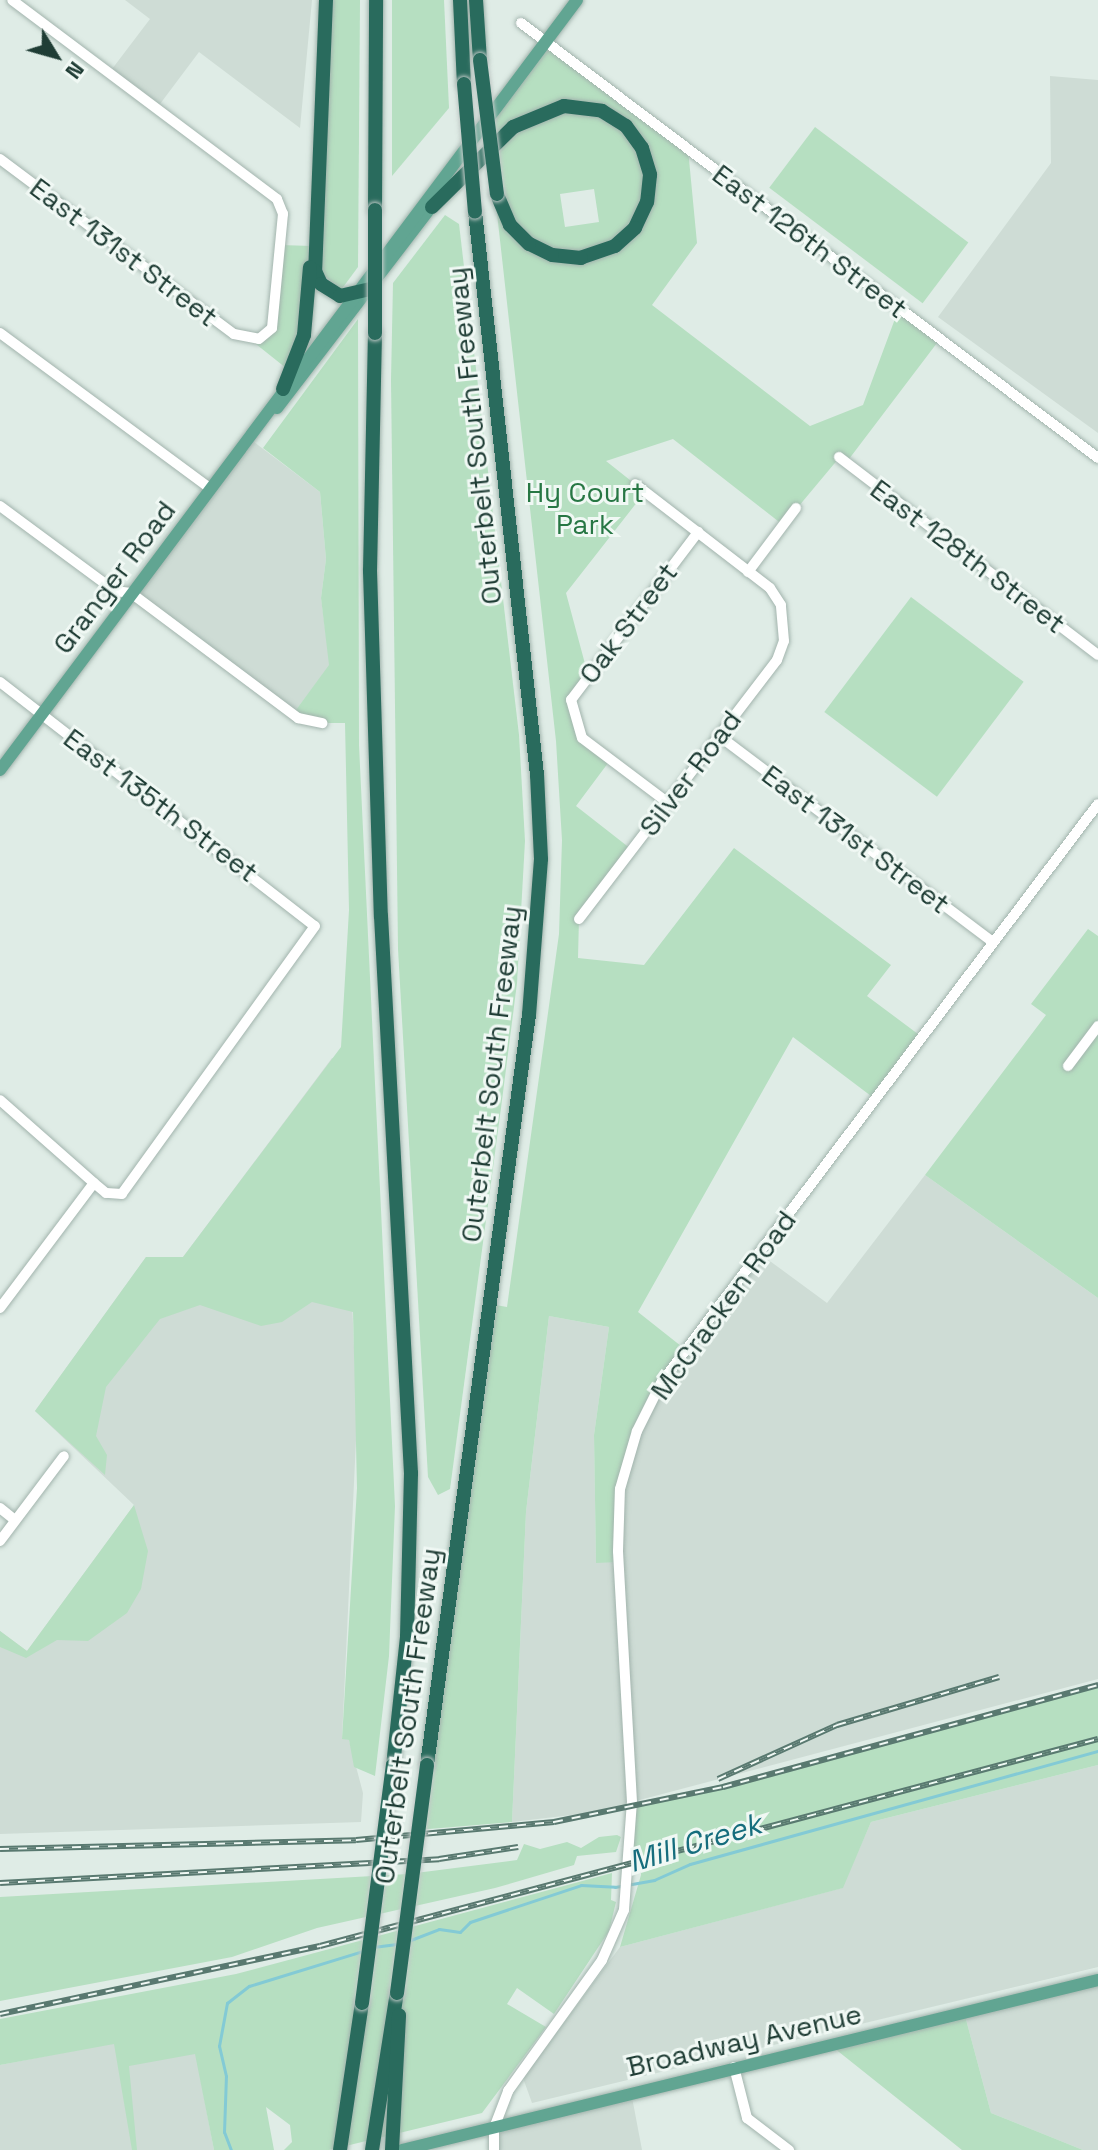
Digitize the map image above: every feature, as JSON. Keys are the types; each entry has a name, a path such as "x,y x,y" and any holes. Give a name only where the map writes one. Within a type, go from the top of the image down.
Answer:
{"highway":[{"path":"283,389 307,320 326,0"},
{"name":"Outerbelt South Freeway","path":"340,2150 362,2003 407,1637 411,1473 380,884 370,571 375,333 376,0"},
{"name":"Outerbelt South Freeway","path":"372,2150 397,1993 529,1015 541,859 537,775 475,212 460,0"},
{"path":"432,207 513,127 564,106 602,111 626,126 642,148 650,175 647,202 635,228 615,246 581,258 552,255 529,244 510,225 497,194 480,60 476,0"},
{"path":"315,206 318,277 333,293 354,295 370,289"},
{"path":"392,2150 401,2049 397,1993"}],"main road":[{"name":"Granger Road","path":"268,414 288,398 432,207 577,0"},
{"name":"Granger Road","path":"0,770 268,414 283,389 533,60"},
{"name":"Broadway Avenue","path":"402,2150 1098,1980"}],"street":[{"name":"East 131st Street","path":"0,159 234,334 251,340 265,335 275,318 283,214 277,199 12,0"},
{"name":"East 126th Street","path":"521,23 1098,458"},
{"path":"0,333 211,489"},
{"name":"East 128th Street","path":"839,457 1098,655"},
{"path":"635,484 748,572 796,508"},
{"path":"0,506 115,591 131,593 298,718 322,723"},
{"name":"Oak Street","path":"667,802 582,738 572,718 571,700 698,532"},
{"name":"Silver Road","path":"579,919 777,660 784,621 781,605 770,588 748,572"},
{"name":"East 135th Street","path":"0,682 308,916 315,932 122,1194 106,1193 94,1183"},
{"name":"East 131st Street","path":"718,735 993,942"},
{"name":"McCracken Road","path":"494,2150 494,2128 514,2080 602,1960 626,1901 632,1802 618,1551 620,1489 637,1431 661,1383 1098,804"},
{"path":"1068,1066 1098,1026"},
{"path":"0,1100 94,1183 0,1308"},
{"path":"0,1541 64,1456"},
{"path":"0,1508 15,1520"},
{"path":"734,2067 747,2118 789,2150"}],"shaded area":[{"path":"125,0 312,0 300,128 199,52 157,108 109,73 150,19"},
{"path":"1050,76 1098,80 1098,433 938,317 1051,163"},
{"path":"250,439 320,492 326,559 321,598 330,665 293,714 131,593"},
{"path":"332,1058 342,1061 357,1419 342,1738 349,1740 363,1793 361,1822 0,1834 0,1631 27,1651 134,1505 35,1411 146,1257 183,1257"},
{"path":"925,1175 1098,1298 1098,1679 632,1802 632,1808 512,1822 526,1512 549,1316 609,1327 594,1435 596,1562 618,1561 620,1489 637,1431 661,1383 759,1253 827,1303"},
{"path":"1098,1765 1098,1967 532,2103 523,2078 620,1947 842,1888 871,1822"},
{"path":"1098,1980 1098,2150 1083,2150 991,2113 964,2012"},
{"path":"191,2028 214,2150 0,2150 0,2065"},
{"path":"631,2092 642,2150 494,2150 494,2128"}],"green space":[{"path":"332,0 360,0 358,267 341,290 321,273"},
{"path":"392,0 444,0 449,108 392,176"},
{"name":"Hy Court Park","path":"546,42 688,149 697,243 652,305 810,426 863,405 899,308 940,339 846,463 839,458 783,525 673,439 606,461 645,492 566,593 588,675 571,700 582,738 611,759 576,806 631,849 579,918 578,958 644,965 734,848 891,965 867,996 922,1037 875,1099 793,1037 638,1312 686,1350 637,1431 620,1489 618,1562 596,1563 594,1435 609,1327 549,1316 526,1512 512,1822 417,1830 490,1304 507,1307 559,934 562,840 556,741 486,115","holes":["594,189 599,222 565,227 560,194"]},
{"path":"815,127 968,243 923,303 769,188"},
{"path":"445,215 459,224 519,735 525,841 517,983 501,1108 450,1489 438,1495 428,1477 398,949 391,380 393,283"},
{"path":"280,245 312,246 307,320 286,368 251,340 272,328"},
{"path":"358,319 359,745 395,1506 389,1656 375,1776 354,1767 349,1740 342,1739 357,1488 353,1312 312,1302 282,1322 261,1326 200,1305 160,1319 106,1387 96,1436 107,1455 105,1475 35,1411 146,1257 183,1257 341,1047 349,910 345,723 322,723 293,714 329,665 321,598 326,559 320,492 263,448"},
{"path":"911,597 1024,682 937,797 824,712"},
{"path":"1088,929 1098,936 1098,1298 925,1175 1046,1015 1031,1004"},
{"path":"134,1505 148,1551 141,1589 127,1613 88,1641 57,1640 26,1658 0,1647 0,1631 27,1651"},
{"path":"1098,1685 1098,1765 871,1822 843,1888 620,1947 641,1875 641,1859 631,1861 632,1808"},
{"path":"599,1837 621,1837 616,1852 577,1856 574,1865 495,1888 317,1928 232,1957 0,2001 0,1897 408,1874 517,1860 524,1844 540,1849 567,1842 581,1848"},
{"path":"612,1873 611,1900 616,1902 609,1931 554,2014 517,1988 507,2004 546,2027 482,2113 329,2150 284,2150 292,2142 290,2125 266,2107 274,2150 214,2150 195,2054 129,2066 137,2150 132,2150 114,2044 0,2065 0,2019 236,1974"},
{"path":"964,2012 991,2113 1083,2150 962,2150 829,2044"}],"waterway":[{"name":"Mill Creek","path":"408,1941 439,1929 460,1932 470,1922 581,1885 615,1887 654,1880 690,1864 1098,1751"},
{"name":"Mill Creek","path":"373,1947 397,1944"},
{"name":"Mill Creek","path":"231,2150 224,2132 226,2076 219,2046 227,2003 249,1986 366,1950"}],"railway":[{"path":"718,1779 837,1725 999,1677"},
{"path":"0,1849 356,1840 554,1822 723,1787 1098,1685"},
{"path":"0,2014 320,1946 1098,1739"},
{"path":"0,1883 439,1859 518,1847"}]}
